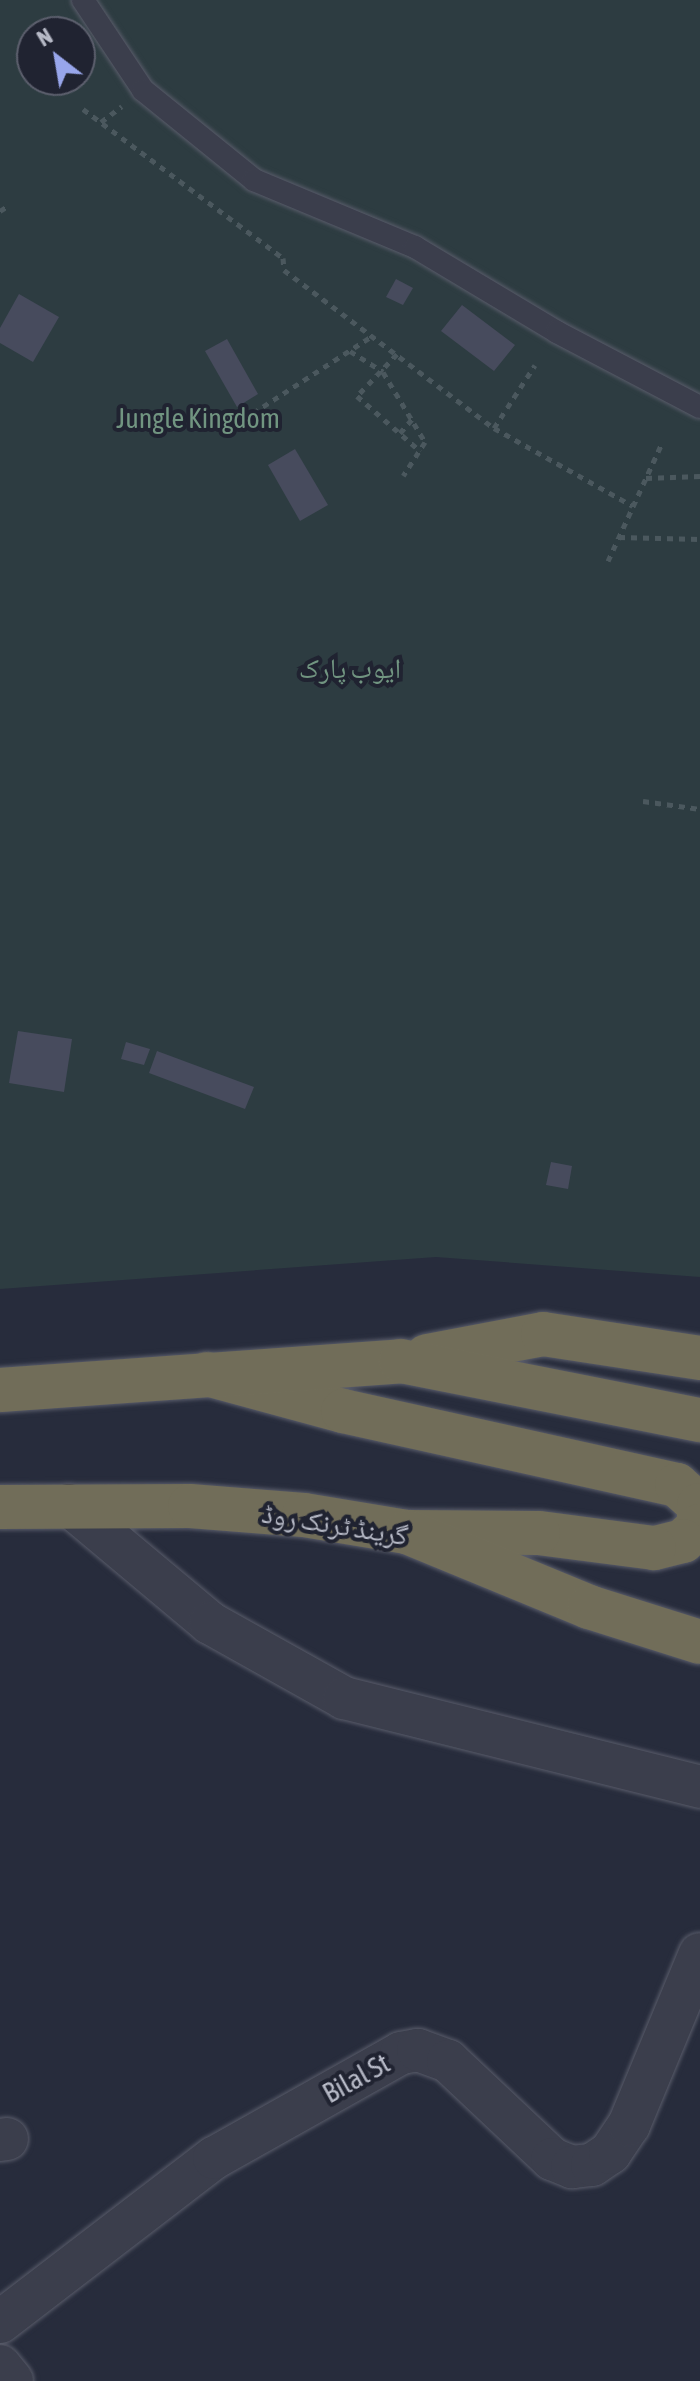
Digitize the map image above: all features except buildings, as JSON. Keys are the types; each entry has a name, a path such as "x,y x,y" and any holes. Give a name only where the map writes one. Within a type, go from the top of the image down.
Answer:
{"highway":[{"path":"0,1390 401,1361 543,1334 700,1358"},
{"path":"401,1361 700,1420"},
{"path":"207,1374 343,1411 677,1485 699,1505 699,1526 683,1541 654,1548 538,1533 407,1532"},
{"name":"گرینڈ ٹرنک روڈ","path":"0,1507 69,1505 276,1512 407,1532 589,1607 700,1642"}],"street":[{"path":"69,1505 210,1623 344,1698 700,1787"},
{"name":"Bilal St","path":"0,2322 214,2158 401,2053 418,2050 448,2061 552,2159 572,2167 592,2165 610,2153 629,2125 700,1954"},
{"path":"0,2366 12,2381"}],"lane":[{"path":"83,0 143,90 254,180 415,247 557,332 700,407"}],"path":[{"path":"83,109 283,258 284,270 494,428 633,506"},
{"path":"0,211 8,206"},
{"path":"253,413 372,336"},
{"path":"350,351 383,372 425,442 403,476"},
{"path":"397,354 357,396 420,451"},
{"path":"494,428 535,365"},
{"path":"400,433 412,419"},
{"path":"608,561 661,445"},
{"path":"646,478 700,476"},
{"path":"619,537 700,539"},
{"path":"643,801 700,809"}],"green space":[{"name":"ایوب پارک","path":"0,0 700,0 700,1277 436,1257 0,1289"}],"park label":[{"name":"Jungle Kingdom","path":"198,418"}]}
